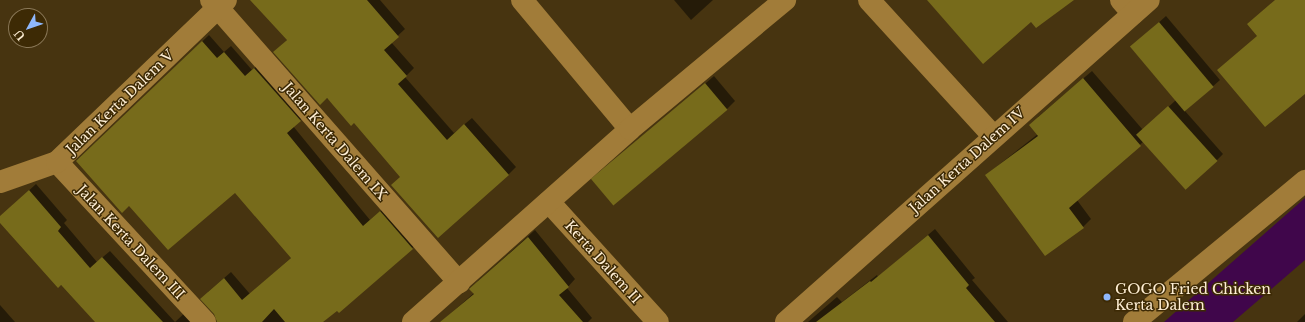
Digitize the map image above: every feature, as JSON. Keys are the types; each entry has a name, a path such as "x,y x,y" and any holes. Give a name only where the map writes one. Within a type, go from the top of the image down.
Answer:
{"street":[{"path":"522,0 630,129"},
{"path":"414,322 630,129 785,0"},
{"path":"870,0 993,136"},
{"name":"Jalan Kerta Dalem V","path":"0,182 57,162 218,2"},
{"name":"Jalan Kerta Dalem IX","path":"218,2 459,282"},
{"name":"Jalan Kerta Dalem IV","path":"786,322 993,136 1134,5"},
{"name":"Jalan Kerta Dalem III","path":"57,162 205,322"},
{"path":"1142,319 1305,181"},
{"name":"Kerta Dalem II","path":"549,202 658,322"}],"shaded area":[{"path":"1305,198 1305,260 1233,322 1164,322"}],"building":[{"path":"250,0 367,0 399,37 384,50 407,76 398,84 447,140 464,124 509,175 438,238 391,185 400,177 354,123 351,126 327,98 320,105 273,52 287,40"},
{"path":"927,0 1074,0 1036,28 1031,22 983,64"},
{"path":"1275,0 1305,0 1305,94 1265,127 1217,70 1257,36 1247,24"},
{"path":"1159,22 1214,87 1185,112 1130,46"},
{"path":"202,41 217,58 224,52 245,76 254,68 301,121 287,133 363,226 380,211 413,249 339,313 337,311 323,322 285,322 274,309 262,322 217,322 214,314 200,299 224,278 242,300 291,258 235,193 168,250 129,206 122,213 76,161"},
{"path":"1083,78 1141,146 1069,208 1084,228 1045,256 985,175 1038,136 1029,125"},
{"path":"705,83 727,110 613,206 591,179"},
{"path":"1168,106 1218,161 1186,190 1136,135"},
{"path":"29,190 61,227 58,231 90,268 102,257 163,322 95,322 61,285 58,288 0,223 0,216"},
{"path":"928,235 969,285 966,288 995,322 816,322 870,281 871,282"},
{"path":"528,237 569,287 559,295 583,322 440,322 474,294 469,289"}],"place":[{"name":"GOGO Fried Chicken Kerta Dalem","path":"1107,297"}]}
